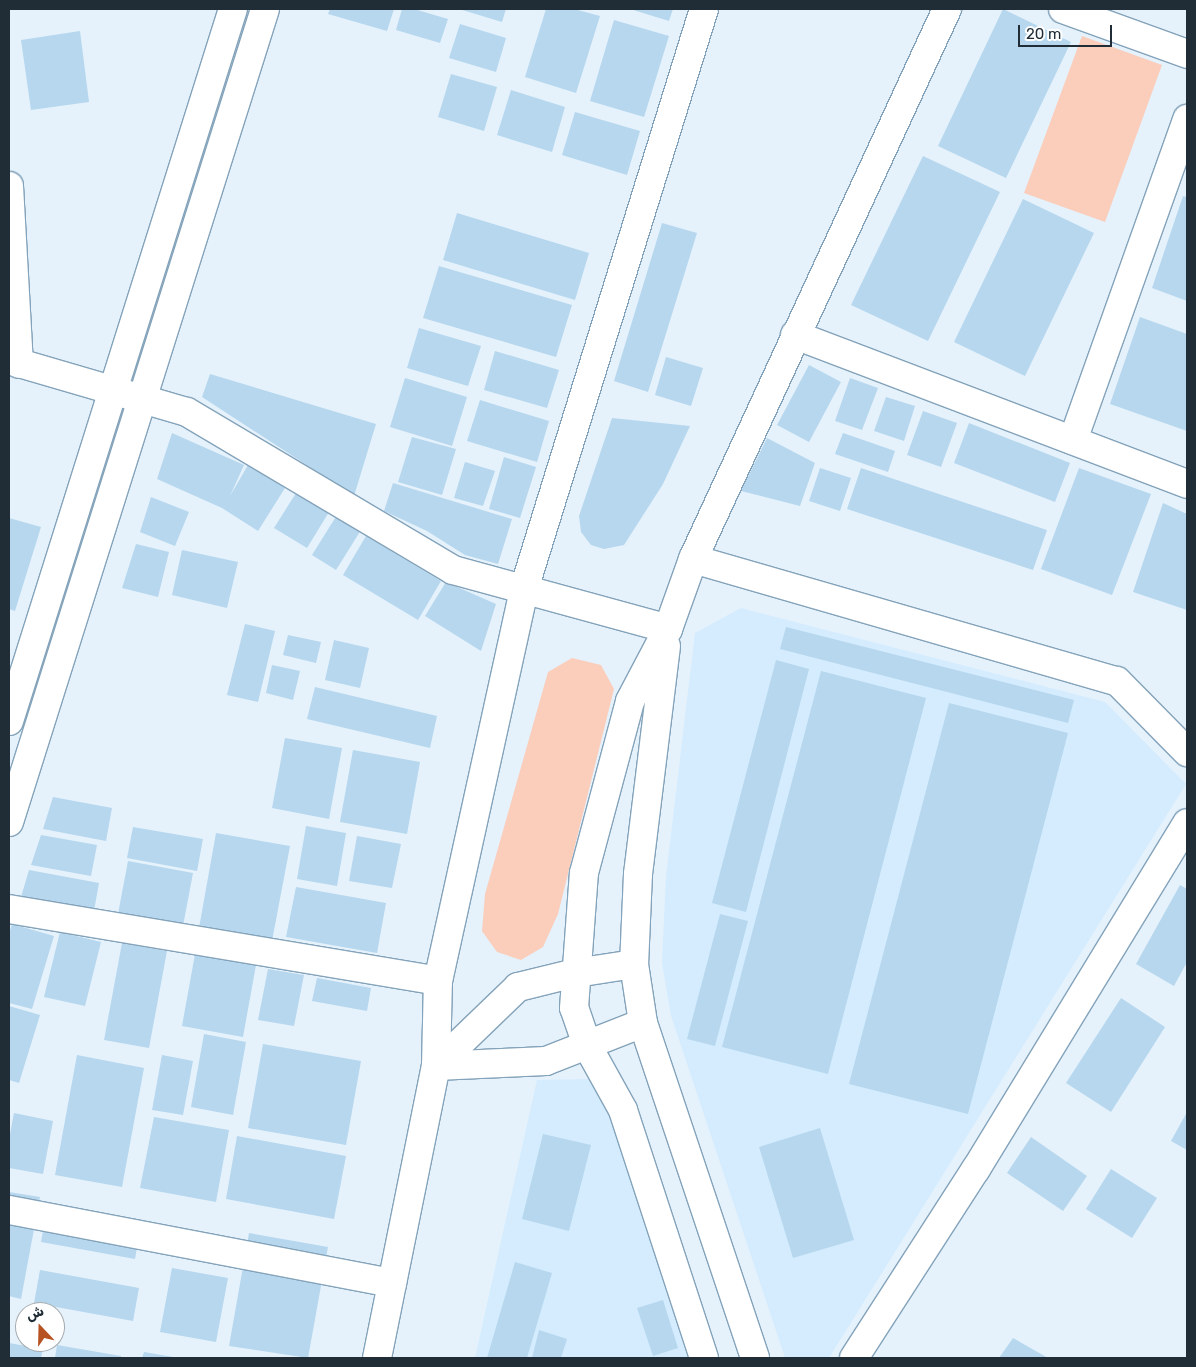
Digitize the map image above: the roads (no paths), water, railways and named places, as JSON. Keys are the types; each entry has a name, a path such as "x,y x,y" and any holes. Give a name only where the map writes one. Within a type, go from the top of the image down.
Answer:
{"street":[{"path":"9,721 233,9"},
{"path":"9,822 265,9"},
{"path":"377,1358 436,1066 438,981 524,589 704,9"},
{"path":"704,1358 623,1110 587,1045 574,1008 575,973 584,873 630,701 668,629 693,559 947,9"},
{"path":"1063,9 1187,54"},
{"path":"1073,440 1187,119"},
{"path":"9,186 14,362 112,392 187,412 453,570 668,629"},
{"path":"795,335 1187,484"},
{"path":"693,559 1117,681 1187,752"},
{"path":"668,629 638,874 634,964 643,1023 755,1358"},
{"path":"854,1358 976,1169 1187,823"},
{"path":"9,909 438,981"},
{"path":"436,1066 518,988 575,973 634,964"},
{"path":"436,1066 546,1061 643,1023"},
{"path":"9,1210 392,1283"}]}
